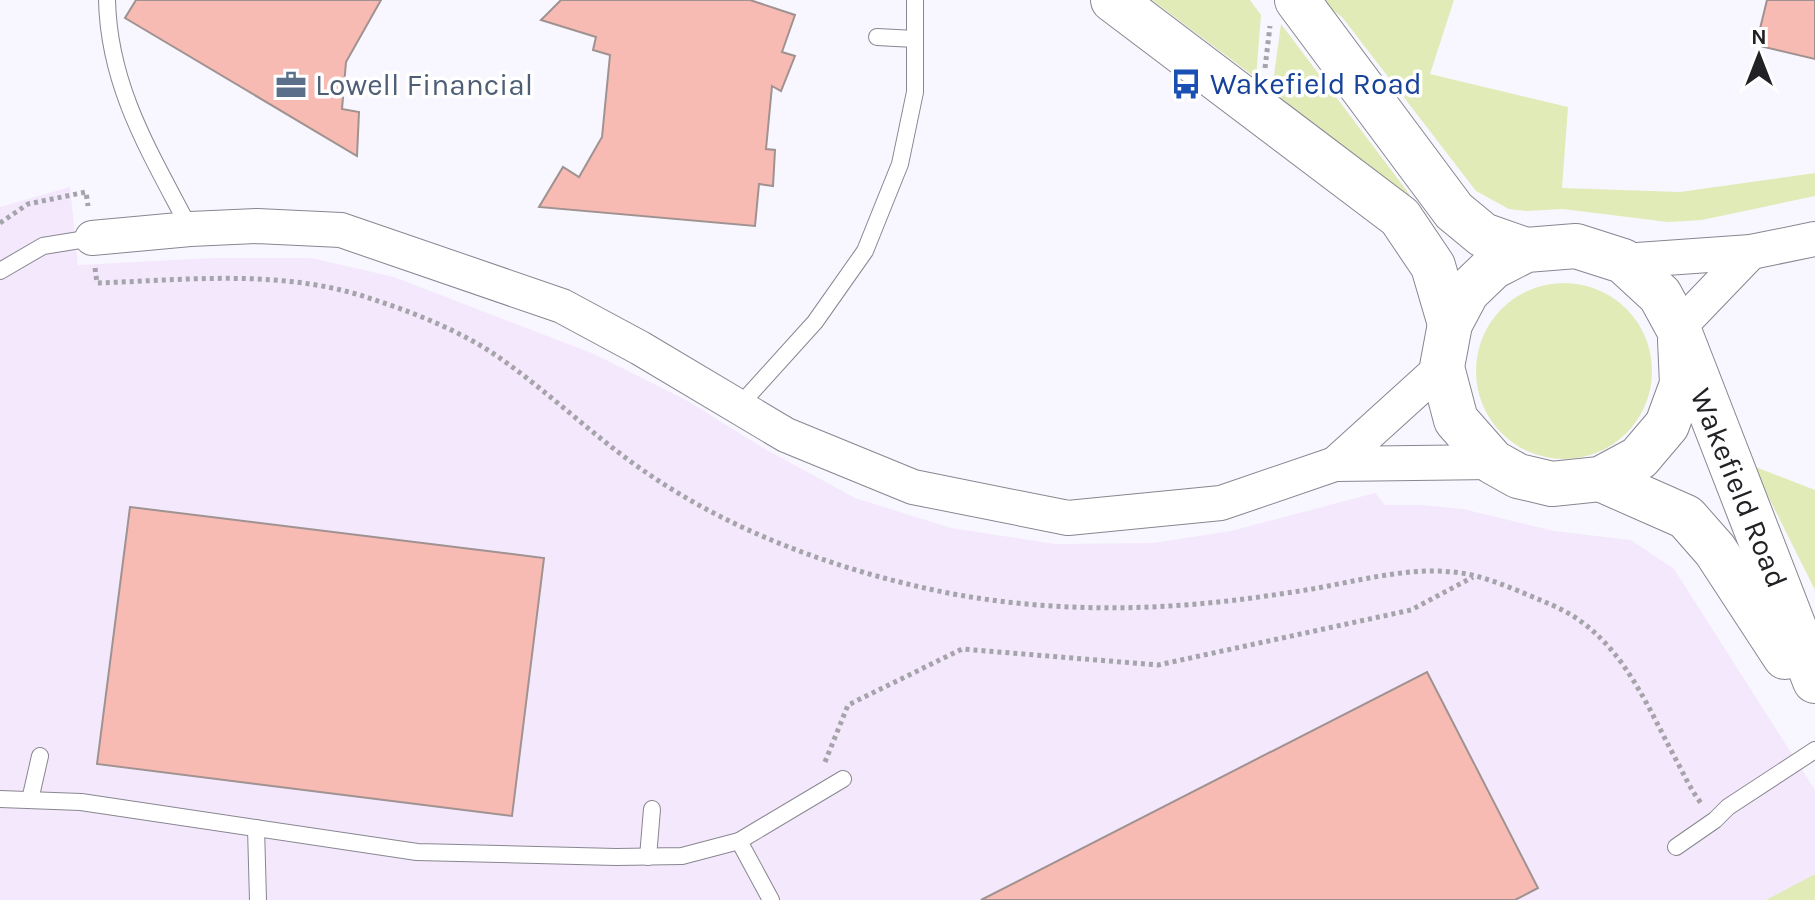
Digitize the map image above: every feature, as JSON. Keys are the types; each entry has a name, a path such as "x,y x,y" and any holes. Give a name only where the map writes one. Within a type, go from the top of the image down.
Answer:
{"main road":[{"path":"1113,0 1400,217 1433,266 1450,324"},
{"name":"Wakefield Road","path":"1283,13 1454,211 1483,235 1526,250"},
{"name":"Wakefield Road","path":"1679,334 1682,384 1667,425 1639,458 1600,479 1552,484 1518,476 1493,462 1456,420 1442,367 1450,324 1467,292 1493,267 1526,250 1576,246 1623,261 1660,295 1679,334 1815,681"},
{"name":"Wakefield Road","path":"1600,479 1686,517 1715,550 1815,703"}],"street":[{"path":"92,238 257,226 341,230 562,306 640,348 786,435 913,487 1068,518 1221,503 1335,464 1493,462"},
{"path":"1623,261 1751,252 1815,239"},
{"path":"1679,334 1751,252"},
{"path":"1335,464 1442,367"}],"lane":[{"path":"107,0 118,79 142,137 190,229"},
{"path":"739,406 815,322 865,251 900,164 915,92 915,0"},
{"path":"877,37 915,39"},
{"path":"0,271 43,246 92,238"},
{"path":"1676,847 1728,807 1815,750"},
{"path":"30,800 40,756"},
{"path":"0,799 81,802 417,852 648,857 682,856 739,841 843,779"},
{"path":"648,857 652,809"},
{"path":"256,828 258,900"},
{"path":"739,841 771,900"}],"path":[{"path":"1248,104 1263,82 1283,13"},
{"path":"0,223 28,204 86,192 92,238"},
{"path":"825,791 824,765 848,705 962,649 1158,665 1411,610 1475,576"}],"shaded area":[{"path":"70,187 78,265 212,258 311,258 394,277 594,354 686,400 765,449 855,498 951,528 1055,544 1153,543 1231,531 1375,493 1385,505 1463,509 1554,531 1631,540 1674,569 1815,790 1815,874 1766,900 0,900 0,207"}],"green space":[{"path":"1152,0 1250,0 1261,15 1256,78"},
{"path":"1317,0 1454,0 1430,74 1568,107 1562,188 1680,192 1815,173 1815,196 1702,220 1668,222 1563,209 1509,209 1476,191 1342,17"},
{"path":"1281,24 1410,195 1404,201 1272,90"},
{"path":"1564,283 1598,290 1626,309 1645,337 1652,371 1645,405 1626,433 1598,452 1564,459 1530,452 1502,433 1483,405 1476,371 1483,337 1502,309 1530,290"},
{"path":"1753,466 1815,490 1815,590"},
{"path":"1815,874 1815,900 1766,900"}],"building":[{"name":"Lowell Financial","path":"136,0 381,0 346,62 342,109 359,112 357,156 125,18"},
{"path":"561,0 750,0 795,15 782,52 795,56 781,91 772,86 766,149 775,150 773,186 759,184 755,226 539,207 563,167 579,177 602,137 610,55 593,50 596,37 541,20"},
{"path":"1767,0 1815,0 1815,59 1756,45"},
{"path":"130,507 544,558 512,816 97,764"},
{"path":"1427,672 1538,888 1515,900 981,900"}],"place":[{"name":"Wakefield Road","path":"1186,84"},
{"name":"Lowell Financial","path":"291,85"}]}
